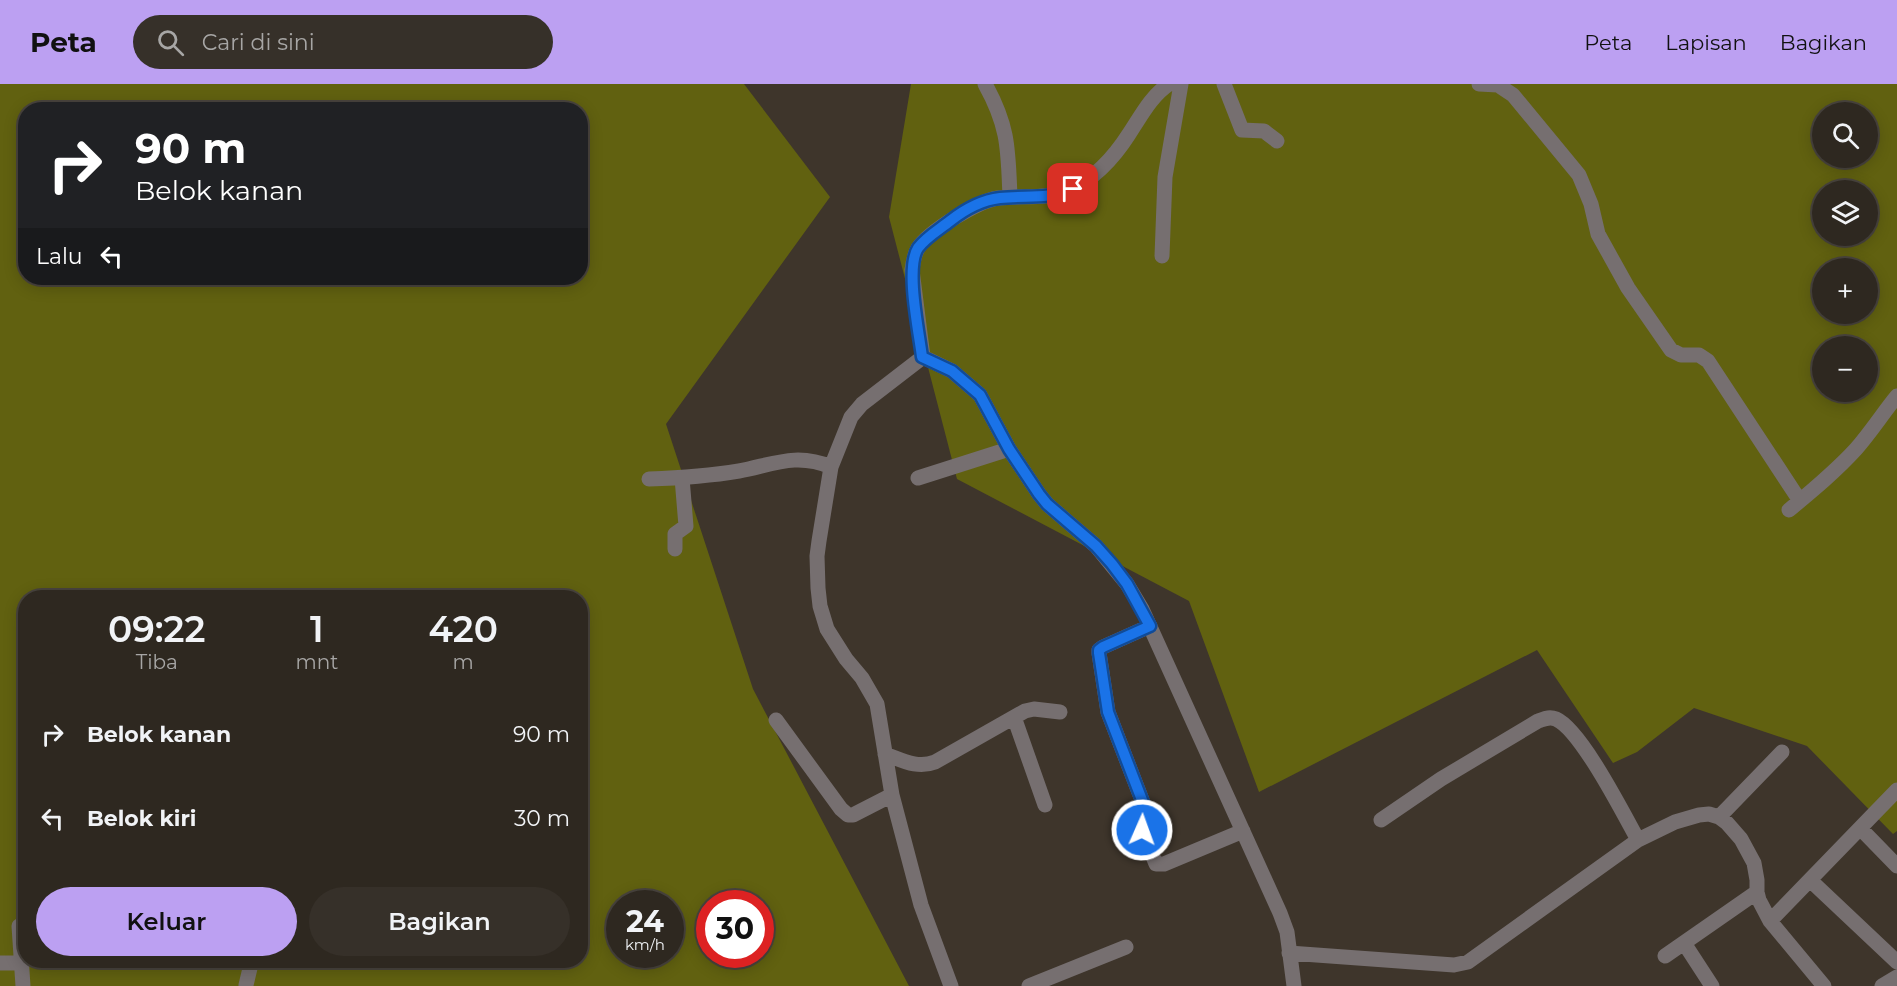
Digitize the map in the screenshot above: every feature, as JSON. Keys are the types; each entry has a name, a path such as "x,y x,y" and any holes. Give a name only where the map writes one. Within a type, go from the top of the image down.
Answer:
{"street":[{"path":"985,84 997,106 1005,129 1010,197"},
{"path":"922,357 912,264 917,249 923,241 969,209 991,200 1058,195 1086,180 1111,158 1138,117 1169,84"},
{"path":"1162,255 1165,177 1181,84"},
{"path":"1224,84 1242,130 1264,131 1277,141"},
{"path":"1479,84 1498,86 1513,95 1579,175 1591,204 1598,234 1628,288 1671,350 1681,356 1699,355 1705,358 1795,505 1828,478 1857,447 1897,396"},
{"path":"922,357 952,371 980,395 1009,449 1047,504 1096,546 1127,584 1150,626 1280,913 1287,932 1294,986"},
{"path":"922,357 857,408 851,417 831,467 817,556 820,606 827,629 846,659 867,684 877,704 892,795 926,921 951,986"},
{"path":"918,478 1009,449"},
{"path":"649,478 682,478 741,471 788,460 817,461 831,467"},
{"path":"675,549 675,534 686,526 682,478"},
{"path":"1150,626 1103,647 1099,653 1108,712 1147,813 1148,818 1142,830 1153,859 1156,864 1164,864 1243,831"},
{"path":"885,754 916,766 929,764 1025,711 1034,709 1060,712"},
{"path":"1014,717 1045,805"},
{"path":"1380,820 1441,779 1538,721 1554,718 1585,750 1638,840"},
{"path":"776,720 848,815 853,815 892,795"},
{"path":"1719,817 1782,752"},
{"path":"1770,921 1897,790"},
{"path":"1289,953 1454,965 1468,962 1638,840 1687,817 1709,814 1719,817 1734,830 1748,850 1756,872 1756,892 1770,921 1824,986"},
{"path":"1860,828 1897,866"},
{"path":"1810,880 1897,962"},
{"path":"1665,956 1756,892"},
{"path":"1684,943 1712,986"},
{"path":"1034,985 1126,947"},
{"path":"0,963 18,963"},
{"path":"22,968 23,986"},
{"path":"241,986 249,968"},
{"path":"1882,986 1897,977"}],"shaded area":[{"path":"0,84 744,84 830,197 666,424 753,689 909,986 0,986"},
{"path":"911,84 1897,84 1897,831 1893,834 1807,746 1694,708 1637,752 1613,763 1537,650 1259,792 1189,601 957,479 889,217"}],"route":[{"path":"1073,189 1046,197 999,198 981,203 956,216 923,241 917,249 912,264 912,276 922,357 952,371 980,395 1009,449 1039,494 1047,504 1096,546 1112,564 1127,584 1150,626 1099,650 1108,712 1147,813 1147,822 1142,826 1142,830"}]}
